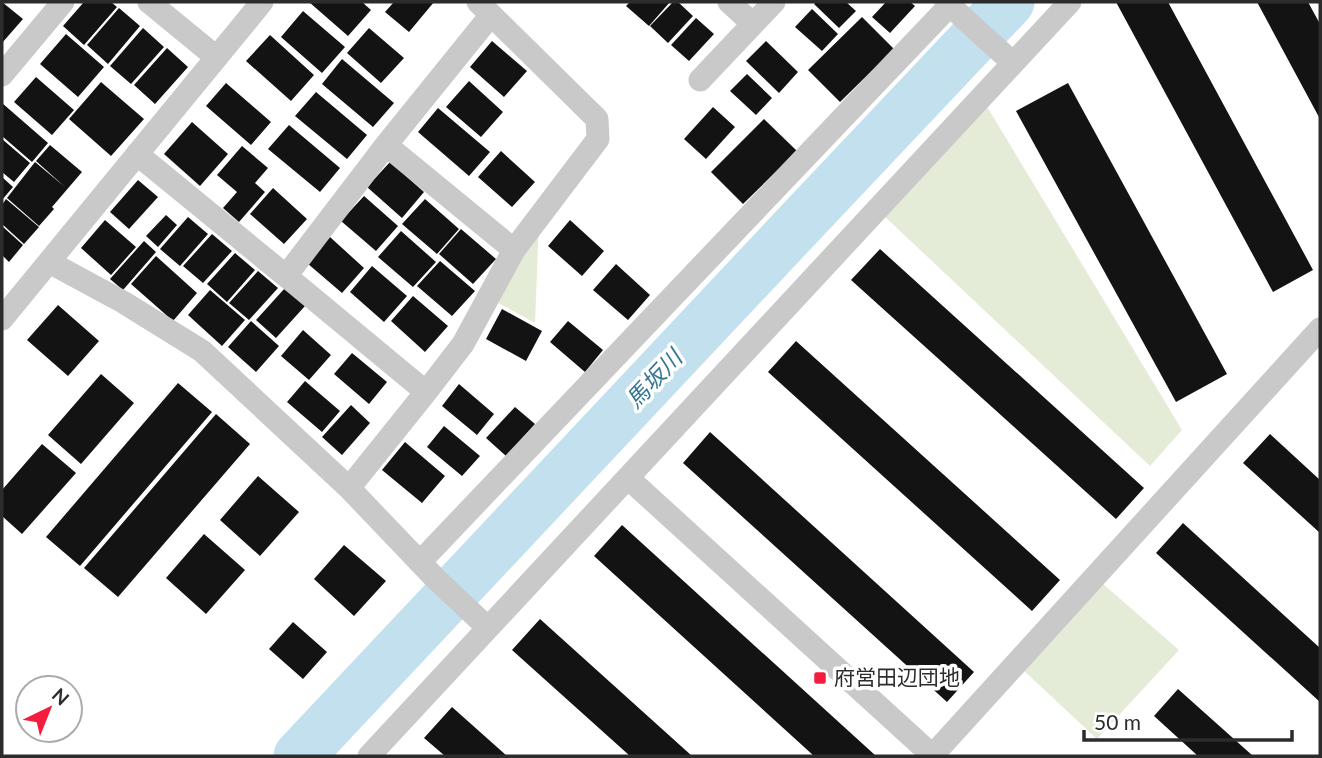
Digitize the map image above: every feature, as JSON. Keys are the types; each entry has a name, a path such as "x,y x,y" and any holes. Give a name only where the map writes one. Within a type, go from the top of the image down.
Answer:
{"street":[{"path":"2,75 63,2"},
{"path":"149,2 216,57"},
{"path":"2,319 262,2"},
{"path":"729,2 753,24"},
{"path":"700,80 774,2"},
{"path":"369,756 483,624 628,478 1004,55 1070,2"},
{"path":"428,570 953,7 1004,55"},
{"path":"286,276 386,145 485,8 597,119 598,139 514,250 463,344 349,488"},
{"path":"386,145 514,250"},
{"path":"137,154 426,392"},
{"path":"48,262 123,302 202,351 349,488 483,624"},
{"path":"628,478 932,756 1320,329"}],"green space":[{"path":"986,105 1182,430 1150,466 883,215"},
{"path":"539,221 535,323 491,299"},
{"path":"1102,583 1179,650 1097,739 1022,669"}],"building":[{"path":"2,2 23,19 2,43"},
{"path":"84,2 111,2 117,7 84,45 63,26"},
{"path":"309,2 362,2 371,10 348,36"},
{"path":"394,2 434,2 409,32 385,12"},
{"path":"630,2 670,2 649,26 626,6"},
{"path":"673,2 678,2 693,16 668,43 650,26"},
{"path":"846,2 856,11 839,28 814,4"},
{"path":"886,2 910,2 915,6 890,33 872,17"},
{"path":"1116,2 1168,2 1313,270 1273,292"},
{"path":"1257,2 1308,2 1320,24 1320,119"},
{"path":"119,8 140,26 108,64 87,45"},
{"path":"812,9 838,34 822,51 795,27"},
{"path":"303,11 345,47 322,73 281,37"},
{"path":"862,17 894,49 840,102 808,70"},
{"path":"696,18 714,34 689,61 671,45"},
{"path":"143,28 164,47 131,84 110,66"},
{"path":"369,28 404,58 381,83 347,53"},
{"path":"66,34 104,67 78,97 40,64"},
{"path":"270,35 314,75 291,101 246,61"},
{"path":"492,41 527,71 504,97 470,67"},
{"path":"766,41 798,72 779,93 746,61"},
{"path":"167,48 188,67 155,104 134,85"},
{"path":"342,59 394,103 373,127 322,84"},
{"path":"747,74 772,98 756,115 730,91"},
{"path":"36,77 74,110 52,135 14,102"},
{"path":"469,81 503,112 481,137 446,107"},
{"path":"101,82 144,119 111,156 69,119"},
{"path":"226,83 271,122 251,145 206,106"},
{"path":"1068,83 1227,374 1176,402 1016,111"},
{"path":"316,92 367,135 347,159 295,116"},
{"path":"2,103 48,143 32,162 2,136"},
{"path":"713,107 735,127 706,159 684,139"},
{"path":"438,108 490,152 469,176 418,132"},
{"path":"764,119 797,151 743,204 711,172"},
{"path":"192,122 228,154 200,186 164,154"},
{"path":"289,125 340,168 320,192 268,149"},
{"path":"2,139 30,163 14,182 2,172"},
{"path":"50,145 82,172 39,226 7,198 35,162 65,187 36,161"},
{"path":"242,146 268,168 255,183 265,192 239,222 223,208 237,192 217,175"},
{"path":"501,151 535,182 512,207 478,177"},
{"path":"390,162 424,192 402,218 367,187"},
{"path":"2,177 13,187 2,200"},
{"path":"138,180 158,197 129,229 110,212"},
{"path":"273,188 307,219 284,244 250,214"},
{"path":"364,196 398,226 376,251 341,221"},
{"path":"6,199 39,227 24,244 2,224 2,205"},
{"path":"425,199 459,229 437,254 402,224"},
{"path":"166,215 177,225 158,247 146,236"},
{"path":"188,217 208,234 180,266 160,249"},
{"path":"105,220 136,247 111,275 81,248"},
{"path":"570,220 604,251 582,276 548,246"},
{"path":"2,226 23,245 9,262 2,255"},
{"path":"461,229 496,259 473,284 439,254"},
{"path":"401,231 436,262 413,287 378,257"},
{"path":"212,234 232,251 203,283 183,266"},
{"path":"330,237 364,268 342,293 307,263"},
{"path":"144,241 156,252 123,290 110,279"},
{"path":"880,249 1144,488 1116,519 851,280"},
{"path":"235,253 255,270 227,302 207,284"},
{"path":"156,256 197,293 173,321 131,284"},
{"path":"440,261 475,291 452,316 417,286"},
{"path":"616,264 650,295 628,320 593,290"},
{"path":"372,266 407,296 384,322 350,292"},
{"path":"258,271 278,288 249,320 229,303"},
{"path":"285,288 305,306 276,338 256,320"},
{"path":"210,290 245,320 222,346 188,315"},
{"path":"413,296 448,326 425,352 391,321"},
{"path":"58,305 99,341 68,376 27,340"},
{"path":"502,309 542,331 526,361 486,339"},
{"path":"251,321 279,346 256,372 228,347"},
{"path":"568,321 603,350 585,372 550,342"},
{"path":"303,330 331,355 309,380 281,356"},
{"path":"796,341 1060,580 1032,611 768,372"},
{"path":"352,353 387,382 369,404 334,374"},
{"path":"101,374 134,403 81,464 48,435"},
{"path":"305,381 340,411 322,432 287,402"},
{"path":"178,383 212,412 80,566 46,537"},
{"path":"459,384 494,414 477,435 442,406"},
{"path":"351,405 370,423 342,455 322,437"},
{"path":"515,407 535,424 506,456 486,438"},
{"path":"216,414 250,444 118,597 84,568"},
{"path":"444,426 480,456 462,476 427,447"},
{"path":"710,432 974,672 947,702 683,463"},
{"path":"1270,434 1320,480 1320,533 1243,463"},
{"path":"405,442 445,476 422,503 382,470"},
{"path":"42,444 76,473 22,534 2,516 2,490"},
{"path":"258,476 299,512 260,556 220,520"},
{"path":"1183,523 1320,648 1320,702 1156,553"},
{"path":"622,525 876,756 814,756 594,556"},
{"path":"204,534 245,570 206,614 166,578"},
{"path":"344,545 386,581 354,616 314,579"},
{"path":"540,619 692,756 630,756 512,650"},
{"path":"293,622 327,652 303,679 269,649"},
{"path":"1178,689 1253,756 1198,756 1154,716"},
{"path":"452,707 507,756 445,756 424,738"}],"waterway":[{"name":"馬坂川","path":"299,756 1009,2"}],"place":[{"name":"府営田辺団地","path":"820,678"}]}
